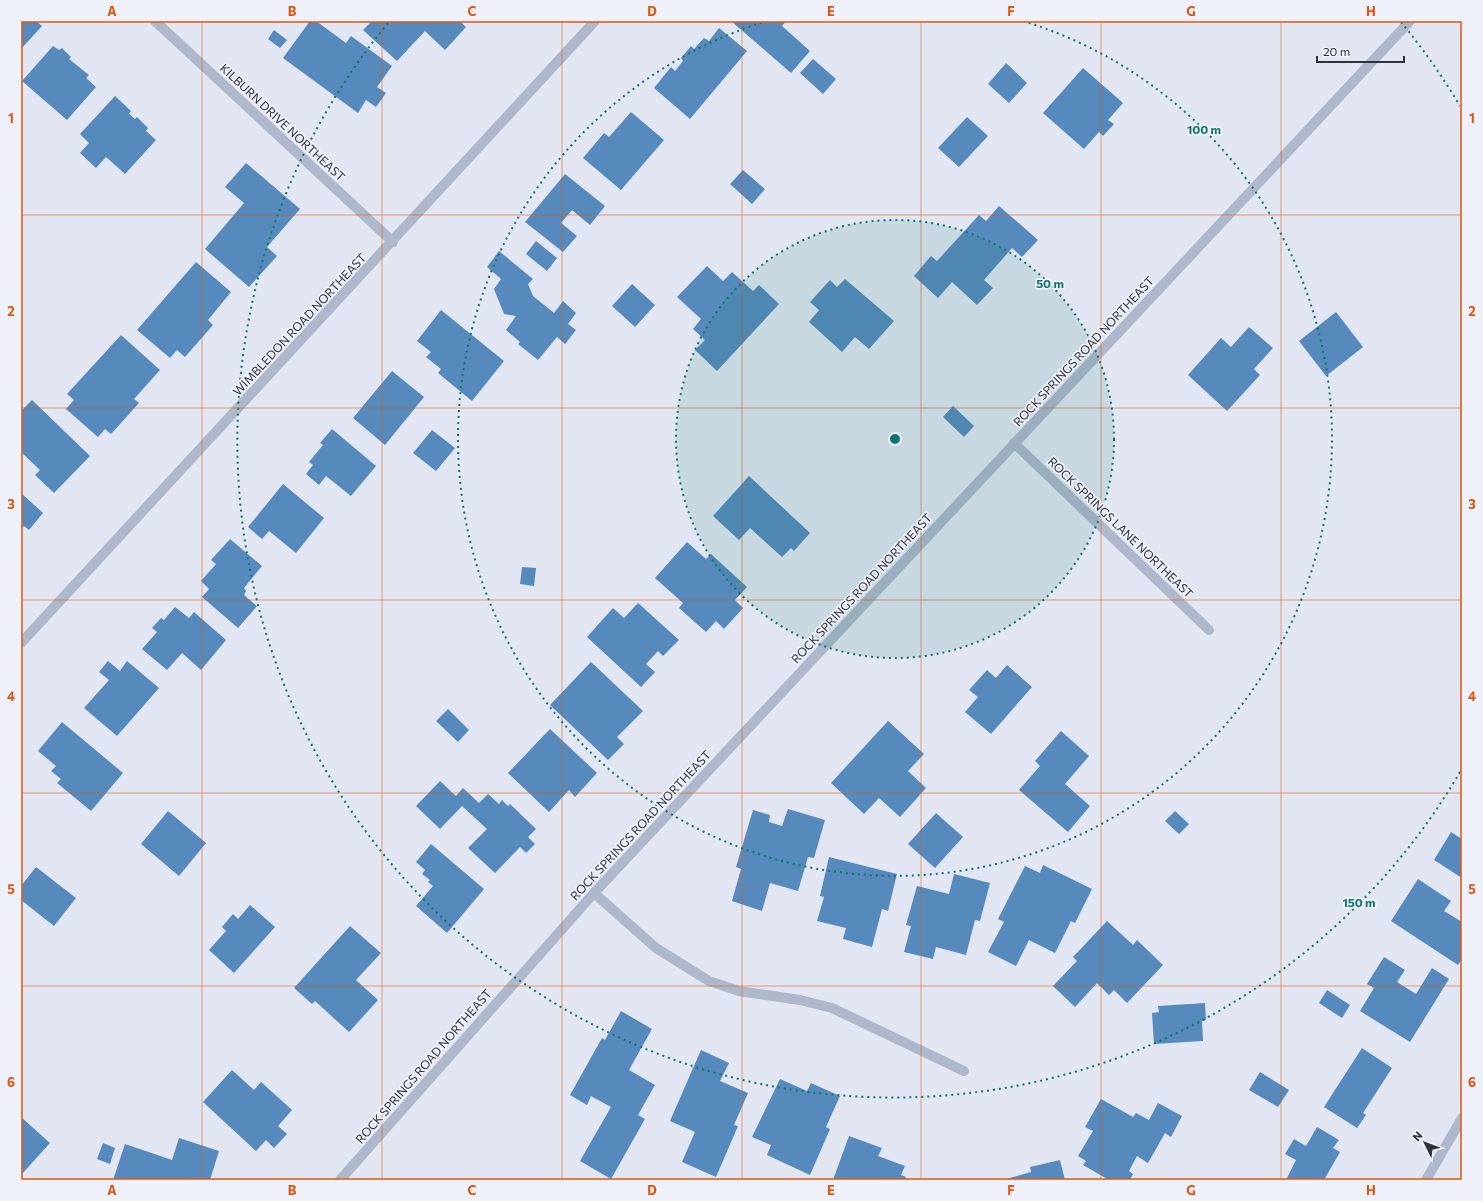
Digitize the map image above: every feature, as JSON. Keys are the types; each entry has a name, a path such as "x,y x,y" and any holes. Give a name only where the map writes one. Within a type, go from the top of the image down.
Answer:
{"street":[{"name":"KILBURN DRIVE NORTHEAST","path":"155,21 393,242"},
{"name":"WIMBLEDON ROAD NORTHEAST","path":"21,642 393,242 595,21"},
{"name":"ROCK SPRINGS ROAD NORTHEAST","path":"340,1180 594,893 1410,21"},
{"name":"ROCK SPRINGS LANE NORTHEAST","path":"1014,443 1209,630"},
{"path":"594,893 656,948 709,981 739,991 800,1000 832,1008 964,1071"},
{"path":"1426,1180 1462,1118"}],"building":[{"path":"21,21 36,21 42,26 21,49"},
{"path":"310,21 316,21 346,43 351,36 392,66 377,87 386,93 376,107 366,100 358,113 283,58"},
{"path":"372,21 460,21 466,27 445,50 425,31 397,61 363,30"},
{"path":"731,21 786,21 782,26 810,51 791,73"},
{"path":"719,28 747,51 690,119 654,88 671,67 675,71 683,61 681,58 691,46 694,49 704,38 709,41"},
{"path":"274,30 287,40 280,48 268,39"},
{"path":"53,46 59,50 62,48 71,57 69,59 89,75 86,78 96,87 67,120 22,81"},
{"path":"813,59 836,79 823,94 800,73"},
{"path":"1006,63 1027,83 1009,103 988,84"},
{"path":"1083,68 1123,103 1108,120 1114,124 1103,136 1099,132 1084,149 1043,113"},
{"path":"115,96 131,111 129,114 135,119 137,117 148,128 146,131 156,140 125,174 106,157 96,168 80,153 89,143 80,134"},
{"path":"631,112 664,140 621,190 583,158 604,133 609,137"},
{"path":"967,117 988,136 959,167 938,148"},
{"path":"246,163 300,209 267,247 277,256 249,287 205,249 244,203 225,187"},
{"path":"743,170 765,189 752,204 730,184"},
{"path":"565,174 605,206 590,225 572,210 561,223 577,236 563,252 525,222"},
{"path":"999,206 1038,240 1022,257 1012,248 984,280 993,288 977,305 952,282 938,298 914,276 931,256 937,261 979,215 986,221"},
{"path":"536,241 557,258 547,271 526,254"},
{"path":"499,251 533,279 528,284 533,296 554,313 563,301 576,313 568,324 576,330 565,344 557,337 538,360 518,344 520,342 506,330 516,316 504,314 494,289 501,279 487,267"},
{"path":"196,262 231,292 208,320 213,325 185,357 177,350 170,358 137,330"},
{"path":"707,266 723,281 732,272 753,291 759,285 779,304 717,371 695,350 705,340 693,329 701,319 677,297"},
{"path":"845,279 894,321 869,349 855,337 842,352 809,322 819,310 810,302 830,280 837,287"},
{"path":"632,284 655,305 635,327 612,306"},
{"path":"441,310 504,361 472,401 438,373 441,369 426,357 431,352 417,341"},
{"path":"1336,312 1363,347 1326,376 1299,341"},
{"path":"1249,327 1273,348 1254,369 1260,375 1227,411 1188,375 1221,338 1231,347"},
{"path":"121,335 160,370 134,399 139,403 111,434 105,429 98,437 66,409 74,400 67,394"},
{"path":"392,371 424,397 385,445 353,418"},
{"path":"32,400 90,456 54,493 35,475 40,470 21,452 21,411"},
{"path":"953,406 974,426 964,437 943,417"},
{"path":"332,429 376,466 351,496 326,476 319,485 306,474 313,465 309,462 323,445 320,443"},
{"path":"432,430 455,448 436,471 413,453"},
{"path":"749,476 810,533 794,551 791,548 782,557 750,528 739,540 713,516"},
{"path":"283,484 324,518 296,553 269,531 262,539 248,527"},
{"path":"21,493 43,513 29,530 24,526 21,529"},
{"path":"230,539 262,566 244,588 246,591 244,595 257,606 238,628 202,597 209,589 201,581 216,564 211,560"},
{"path":"687,542 706,559 711,554 747,587 735,600 743,608 724,629 716,621 706,632 679,608 683,603 655,578"},
{"path":"522,567 536,568 534,586 520,584"},
{"path":"638,603 679,640 663,656 658,651 646,664 655,672 641,687 587,637 613,608 624,618"},
{"path":"175,607 189,618 194,612 226,640 201,670 182,653 167,670 142,649 157,632 152,628 161,618 164,620"},
{"path":"108,661 120,671 127,661 159,688 117,736 84,708 109,680 99,672"},
{"path":"591,662 643,711 617,737 624,744 608,760 550,705"},
{"path":"1007,665 1032,687 991,734 965,712 978,697 969,690 987,670 996,678"},
{"path":"448,709 469,730 458,742 436,721"},
{"path":"888,721 924,754 908,771 926,788 900,817 879,798 864,814 831,783"},
{"path":"62,722 123,773 91,811 57,783 61,779 51,771 56,766 38,751"},
{"path":"550,729 597,773 575,797 569,790 549,812 508,773"},
{"path":"1061,731 1089,756 1065,784 1090,806 1068,832 1019,790 1040,766 1035,761"},
{"path":"440,781 456,796 463,788 479,803 488,794 499,804 502,800 508,806 510,804 536,829 528,837 535,844 526,853 520,847 495,873 468,848 487,829 462,806 440,829 416,806"},
{"path":"788,809 825,820 814,858 808,857 798,891 770,883 762,911 732,901 741,869 736,867 753,810 770,815 769,822 782,826"},
{"path":"168,811 206,843 179,876 141,844"},
{"path":"1175,811 1189,824 1179,834 1165,821"},
{"path":"936,813 963,837 935,868 908,844"},
{"path":"1451,832 1462,839 1462,878 1434,860"},
{"path":"431,844 484,889 447,933 416,906 433,886 428,882 430,880 422,874 425,870 416,862"},
{"path":"829,857 897,874 888,911 882,909 872,947 843,939 846,928 817,921 824,897 820,896"},
{"path":"1043,865 1092,889 1075,923 1071,921 1055,953 1029,940 1016,966 988,952 1004,922 998,919 1025,866 1040,873"},
{"path":"36,867 76,898 54,926 21,900 21,886"},
{"path":"954,874 990,883 980,921 975,920 966,955 936,947 933,959 904,952 911,926 906,925 917,886 949,894"},
{"path":"1418,879 1451,901 1444,911 1462,922 1462,959 1458,965 1391,921"},
{"path":"250,905 275,927 234,973 209,950 226,931 222,927 233,914 238,919"},
{"path":"1107,921 1133,945 1137,940 1163,965 1127,1003 1114,990 1109,995 1097,983 1075,1007 1053,986 1077,961 1073,957"},
{"path":"350,926 381,953 356,980 378,1000 349,1032 315,1001 312,1004 294,988"},
{"path":"1384,957 1405,970 1397,982 1416,994 1432,968 1449,979 1410,1042 1360,1011 1374,988 1367,984"},
{"path":"1327,990 1350,1005 1342,1018 1319,1003"},
{"path":"1205,1003 1206,1020 1202,1021 1203,1041 1154,1044 1152,1013 1159,1012 1158,1006"},
{"path":"621,1011 652,1029 629,1070 655,1085 638,1115 645,1119 611,1179 580,1161 611,1107 591,1096 587,1105 570,1095 602,1038 605,1040"},
{"path":"1362,1048 1392,1068 1363,1113 1366,1115 1357,1128 1324,1107"},
{"path":"701,1050 729,1063 720,1081 748,1093 734,1125 738,1126 716,1177 682,1162 695,1132 670,1121"},
{"path":"232,1070 254,1090 261,1082 292,1110 278,1126 287,1134 274,1148 266,1140 256,1151 203,1102"},
{"path":"1260,1072 1289,1090 1278,1107 1249,1090"},
{"path":"780,1079 807,1091 811,1083 840,1096 826,1127 830,1129 810,1175 767,1155 771,1145 752,1137"},
{"path":"1101,1099 1133,1117 1136,1113 1149,1120 1158,1103 1182,1116 1171,1137 1165,1133 1148,1163 1137,1156 1129,1171 1133,1174 1130,1180 1109,1180 1083,1165 1086,1161 1078,1156 1093,1131 1085,1127"},
{"path":"21,1117 50,1143 21,1175"},
{"path":"1317,1127 1339,1140 1333,1148 1340,1152 1324,1180 1286,1180 1296,1160 1285,1154 1294,1139 1306,1146"},
{"path":"849,1136 882,1148 878,1156 905,1166 901,1175 906,1177 905,1180 833,1180"},
{"path":"179,1138 219,1151 210,1180 113,1180 125,1144 172,1160"},
{"path":"103,1143 115,1148 110,1164 97,1159"},
{"path":"1060,1160 1065,1180 1003,1180 1031,1172 1030,1167"}]}
